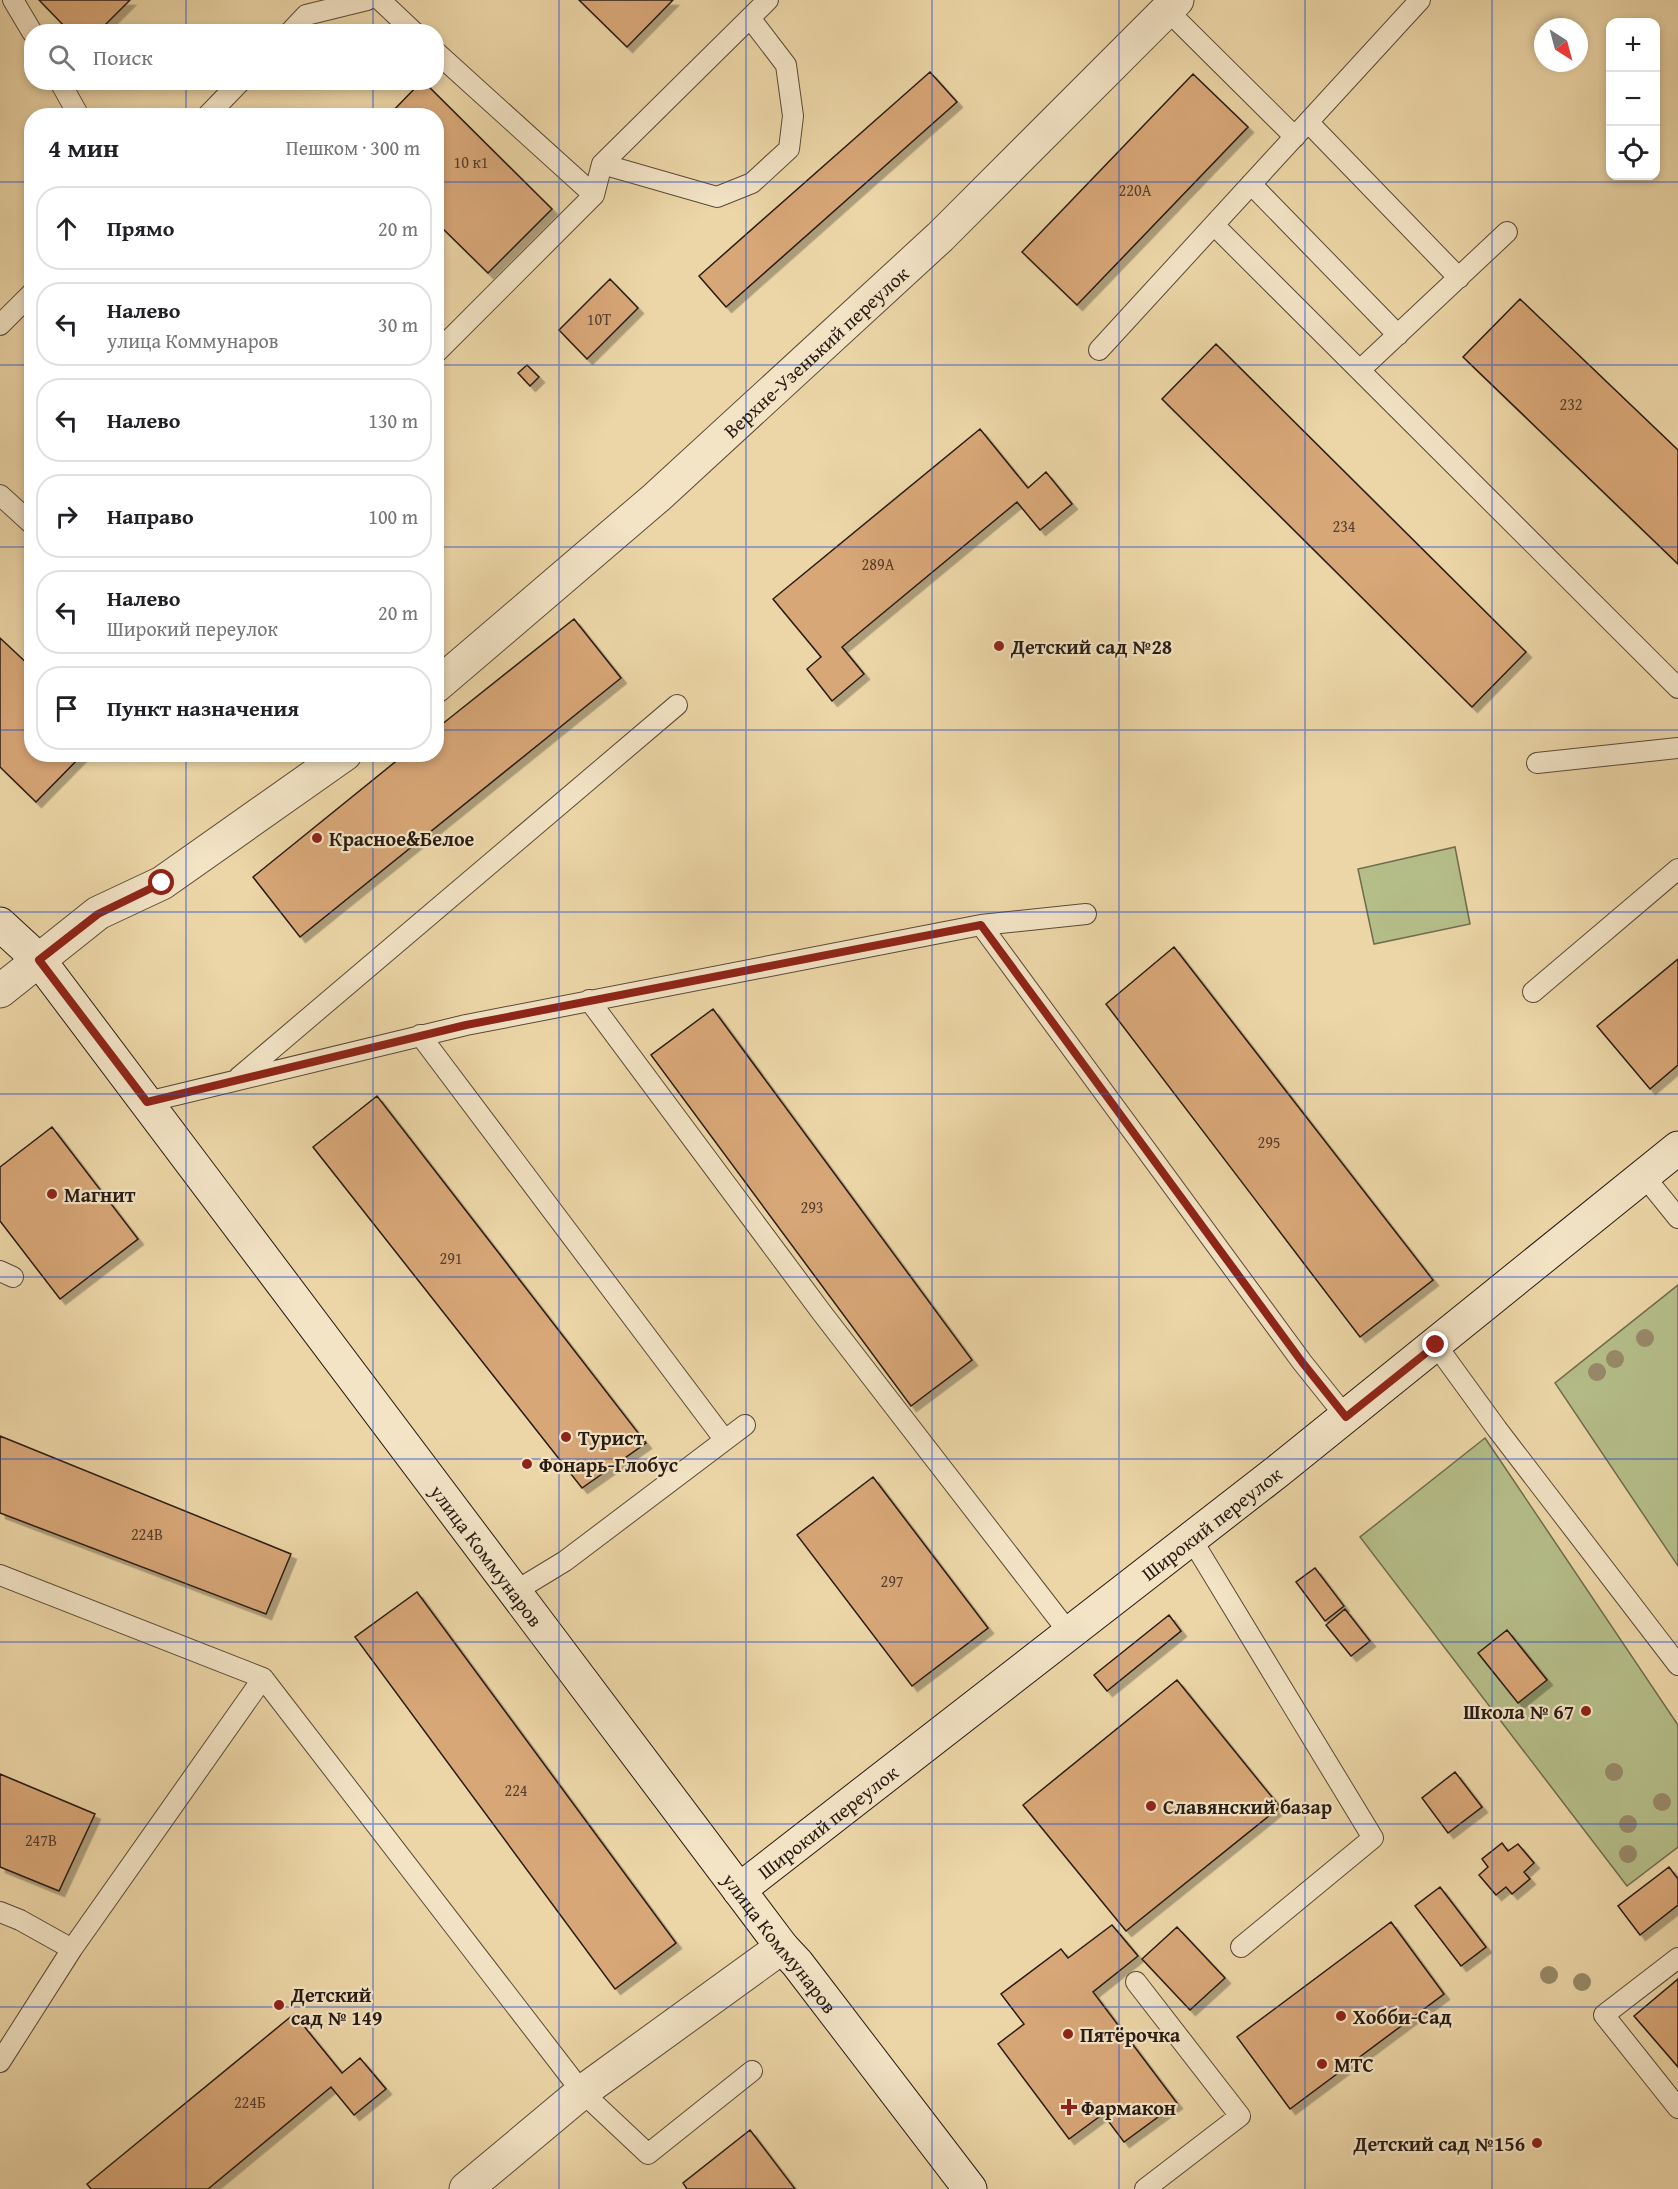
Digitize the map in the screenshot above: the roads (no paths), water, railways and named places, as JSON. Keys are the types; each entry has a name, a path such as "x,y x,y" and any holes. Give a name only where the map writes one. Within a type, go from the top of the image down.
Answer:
{"street":[{"name":"Верхне-Узенький переулок","path":"444,679 657,497 940,237 1172,5"},
{"path":"0,991 98,914 162,883 334,762"},
{"name":"улица Коммунаров","path":"0,924 39,960 782,1947 797,1963 970,2189"},
{"name":"Широкий переулок","path":"739,1890 1192,1539 1678,1148"},
{"path":"466,2189 582,2092 782,1947"}],"lane":[{"path":"13,0 27,24"},
{"path":"298,24 306,15 367,0"},
{"path":"380,0 406,24"},
{"path":"444,345 594,195 602,164 768,0"},
{"path":"1099,350 1420,0"},
{"path":"1172,5 1459,278"},
{"path":"602,164 717,197 752,183 789,149 792,116 786,65 750,18"},
{"path":"444,59 594,195"},
{"path":"64,90 75,108"},
{"path":"215,108 232,90"},
{"path":"1251,184 1398,335"},
{"path":"1214,225 1678,688"},
{"path":"1360,370 1507,232"},
{"path":"0,325 24,301"},
{"path":"0,495 24,517"},
{"path":"234,1081 677,705"},
{"path":"1537,763 1678,748"},
{"path":"1533,992 1678,869"},
{"path":"147,1102 420,1035 589,1000 981,925 1086,914"},
{"path":"981,925 1315,1380 1346,1417"},
{"path":"589,1000 822,1312 1070,1634"},
{"path":"420,1035 724,1439"},
{"path":"1644,1176 1678,1218"},
{"path":"1436,1345 1497,1429 1678,1665"},
{"path":"514,1592 565,1561 745,1425"},
{"path":"1192,1539 1373,1838 1241,1947"},
{"path":"0,1575 263,1678 582,2092 648,2154 752,2071"},
{"path":"0,2062 72,1949 263,1678"},
{"path":"0,1912 20,1920 72,1949"},
{"path":"1678,1958 1604,2015 1678,2108"},
{"path":"1136,1982 1240,2116 1145,2189"}],"place":[{"name":"Детский сад №28","path":"999,646"},
{"name":"Красное&Белое","path":"317,838"},
{"name":"Магнит","path":"52,1194"},
{"name":"Турист","path":"566,1437"},
{"name":"Фонарь-Глобус","path":"527,1464"},
{"name":"Школа № 67","path":"1586,1711"},
{"name":"Славянский базар","path":"1151,1806"},
{"name":"Детский сад № 149","path":"279,2005"},
{"name":"Хобби-Сад","path":"1341,2016"},
{"name":"Пятёрочка","path":"1068,2034"},
{"name":"МТС","path":"1322,2064"},
{"name":"Фармакон","path":"1069,2107"},
{"name":"Детский сад №156","path":"1537,2143"}]}
